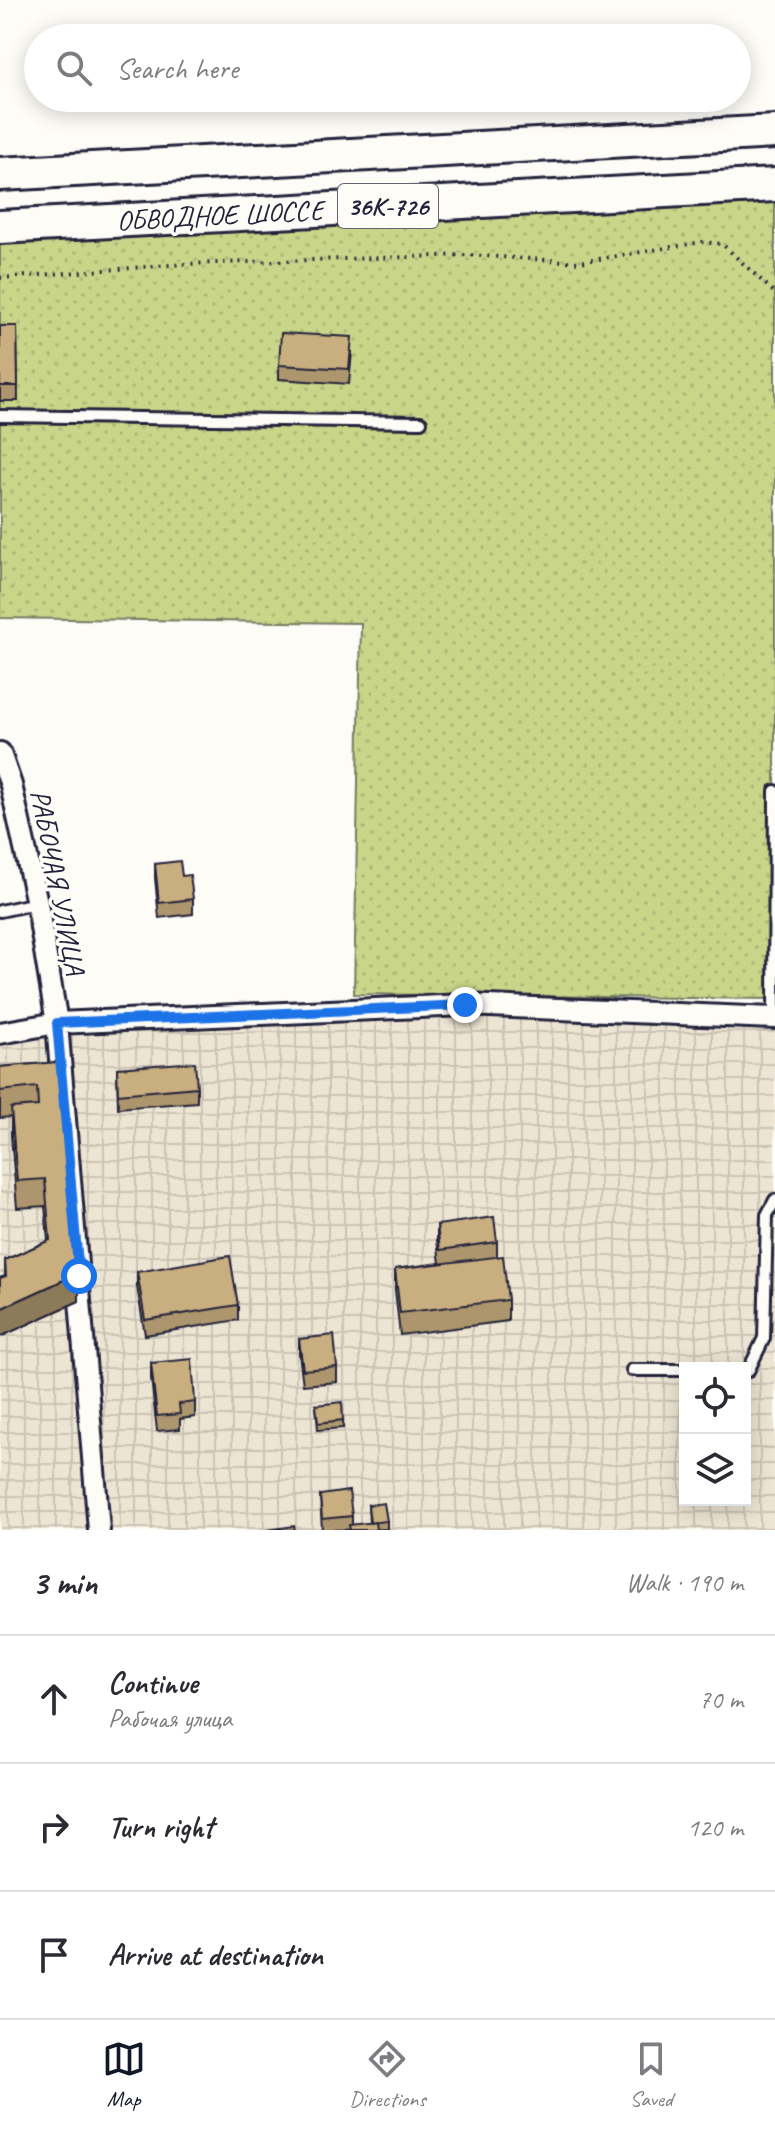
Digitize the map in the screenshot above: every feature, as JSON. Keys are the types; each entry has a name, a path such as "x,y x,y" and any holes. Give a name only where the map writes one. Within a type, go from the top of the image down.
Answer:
{"main road":[{"name":"ОБВОДНОЕ ШОССЕ","path":"0,174 775,132"},
{"name":"ОБВОДНОЕ ШОССЕ","path":"0,227 775,185"}],"street":[{"name":"РАБОЧАЯ УЛИЦА","path":"0,753 11,785 37,903 57,1023 99,1530"},
{"path":"0,1033 57,1023 465,1005 775,1018"}],"lane":[{"path":"0,416 421,422"},
{"path":"775,791 775,1018"},
{"path":"0,911 37,903"},
{"path":"751,1365 764,1338 767,1215 775,1200"},
{"path":"632,1370 679,1370"}],"path":[{"path":"0,278 184,264 453,255 580,262 702,242 722,244 775,293"}],"shaded area":[{"path":"541,1014 775,1028 775,1530 0,1530 0,1039 76,1028"}],"green space":[{"path":"775,195 775,999 354,994 361,623 0,618 0,238"}],"building":[{"path":"0,326 17,326 18,386 0,386"},
{"path":"281,333 352,337 349,369 279,365"},
{"path":"180,861 182,876 190,875 193,899 159,903 155,864"},
{"path":"58,1062 75,1266 79,1273 0,1309 0,1278 6,1276 5,1260 50,1240 45,1179 17,1181 11,1108 38,1106 37,1087 0,1091 0,1067"},
{"path":"195,1062 197,1087 118,1094 117,1068"},
{"path":"494,1217 497,1242 440,1250 437,1225"},
{"path":"230,1256 238,1305 145,1320 137,1272"},
{"path":"503,1256 508,1300 400,1313 395,1269"},
{"path":"334,1335 337,1367 303,1370 299,1339"},
{"path":"192,1359 195,1402 179,1404 180,1414 157,1416 151,1363"},
{"path":"342,1402 343,1420 318,1423 316,1405"},
{"path":"349,1491 352,1516 322,1519 320,1495"},
{"path":"384,1503 387,1521 370,1523 368,1505"},
{"path":"375,1522 376,1530 350,1530 349,1525"},
{"path":"294,1526 295,1530 267,1530"}],"route":[{"path":"79,1276 57,1023 465,1005"}]}
